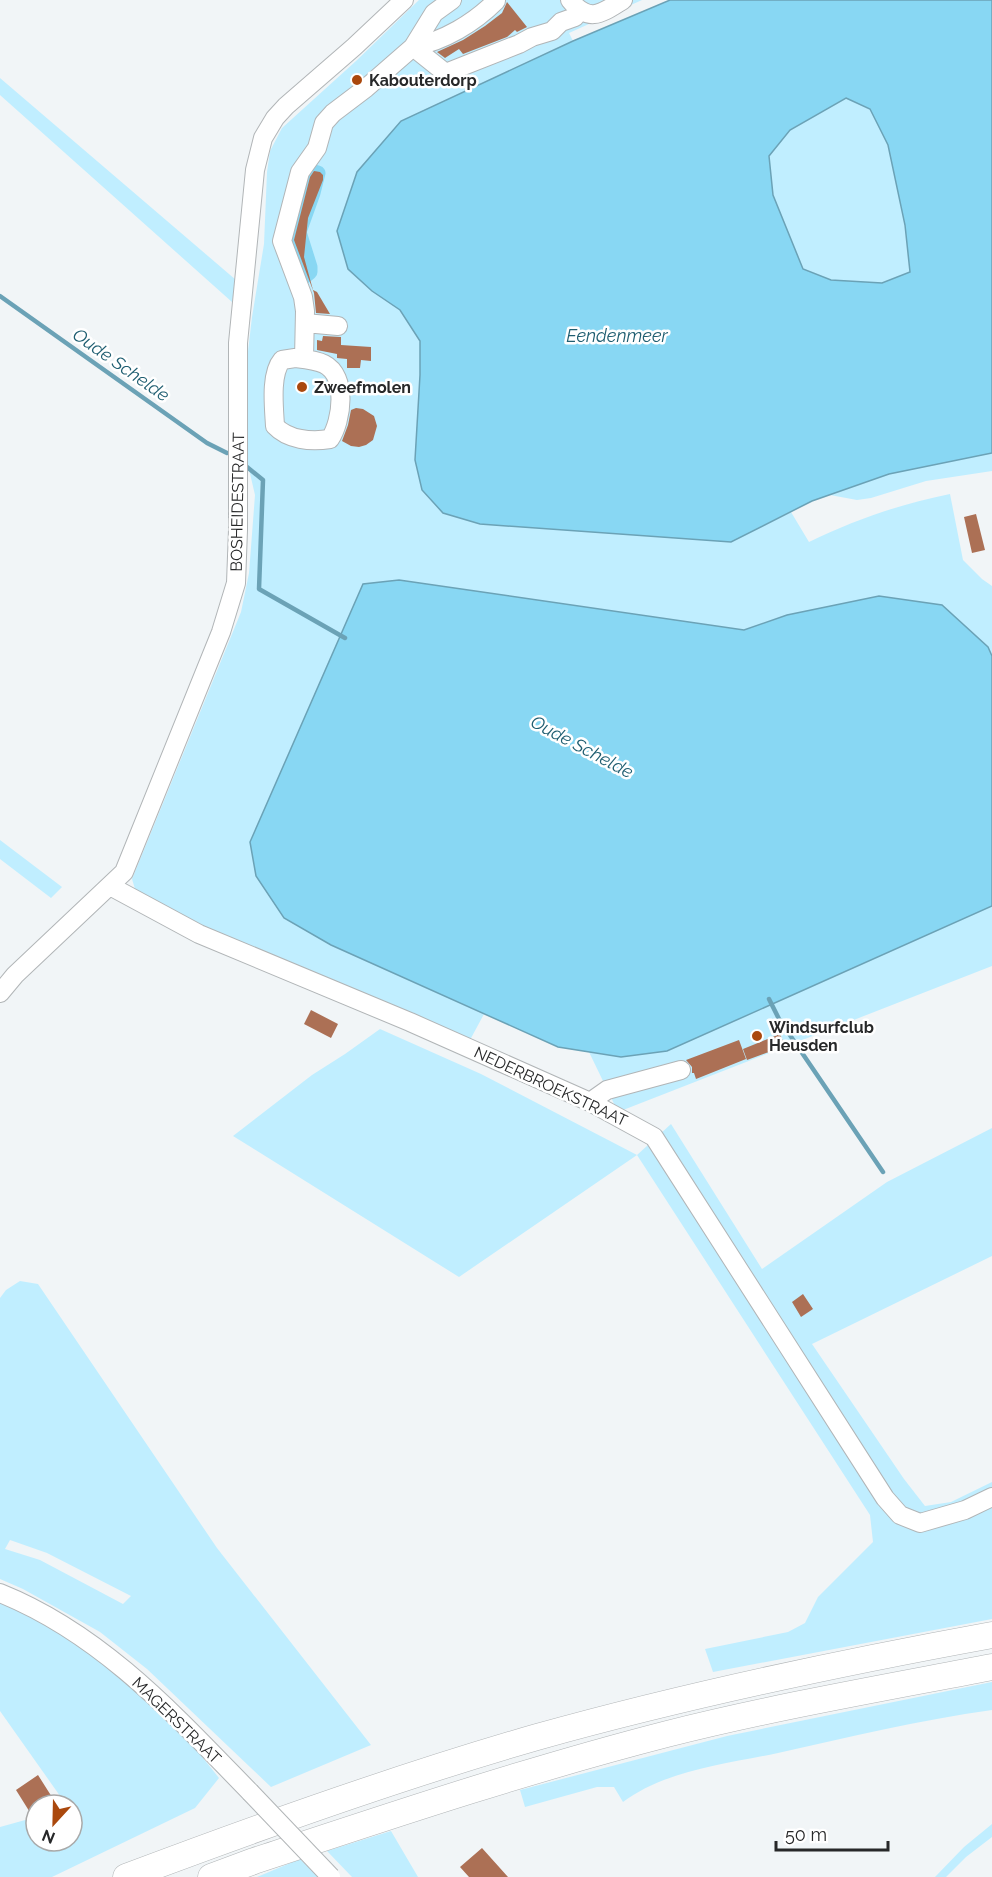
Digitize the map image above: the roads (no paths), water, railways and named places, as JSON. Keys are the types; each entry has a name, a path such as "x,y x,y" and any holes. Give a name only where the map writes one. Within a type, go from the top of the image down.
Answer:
{"highway":[{"path":"126,1877 256,1828 537,1737 712,1692 851,1661 992,1635"},
{"path":"211,1877 418,1807 571,1760 668,1734 792,1706 992,1667"}],"street":[{"name":"BOSHEIDESTRAAT","path":"0,993 15,975 124,872 220,632 236,583 238,343 255,170 262,138 286,106 404,0"},
{"path":"304,359 303,297 282,241 300,172 318,148 324,123 413,46 434,13 452,0"},
{"path":"413,46 427,44 481,16 496,0"},
{"path":"575,6 587,15 597,14 623,0"},
{"path":"413,46 443,71 448,72 552,31 561,22 575,17 575,6"},
{"path":"305,323 338,326"},
{"path":"304,359 325,364 334,373 340,388 337,423 330,439 321,441 292,437 282,434 275,426 277,366 282,360 304,359"},
{"name":"NEDERBROEKSTRAAT","path":"110,886 199,934 410,1022 590,1102 654,1137 885,1498 900,1515 920,1523 965,1510 992,1497"},
{"path":"590,1102 608,1090 681,1070"},
{"name":"MAGERSTRAAT","path":"0,1593 32,1607 73,1631 147,1688 331,1877"}],"water":[{"name":"Eendenmeer","path":"670,0 992,0 992,453 889,474 812,501 731,542 480,524 443,513 422,490 415,460 420,341 400,310 372,291 348,269 337,231 357,172 401,121 573,41","holes":["846,98 870,109 888,145 905,225 910,272 882,283 831,280 803,269 773,195 769,156 790,130"]},
{"path":"399,580 744,630 787,615 879,596 942,605 988,647 992,656 992,906 667,1051 621,1057 558,1047 331,945 284,918 256,876 250,842 363,584"}],"waterway":[{"path":"310,171 318,173 299,232 310,267 310,272 304,277 289,237 304,181 310,171"},
{"name":"Oude Schelde","path":"0,296 207,443 227,453"},
{"name":"Oude Schelde","path":"247,467 263,480 259,589 345,638"},
{"name":"Oude Schelde","path":"769,999 779,1019 883,1172"}],"place":[{"name":"Kabouterdorp","path":"357,80"},
{"name":"Zweefmolen","path":"302,387"},
{"name":"Windsurfclub Heusden","path":"757,1036"}]}
